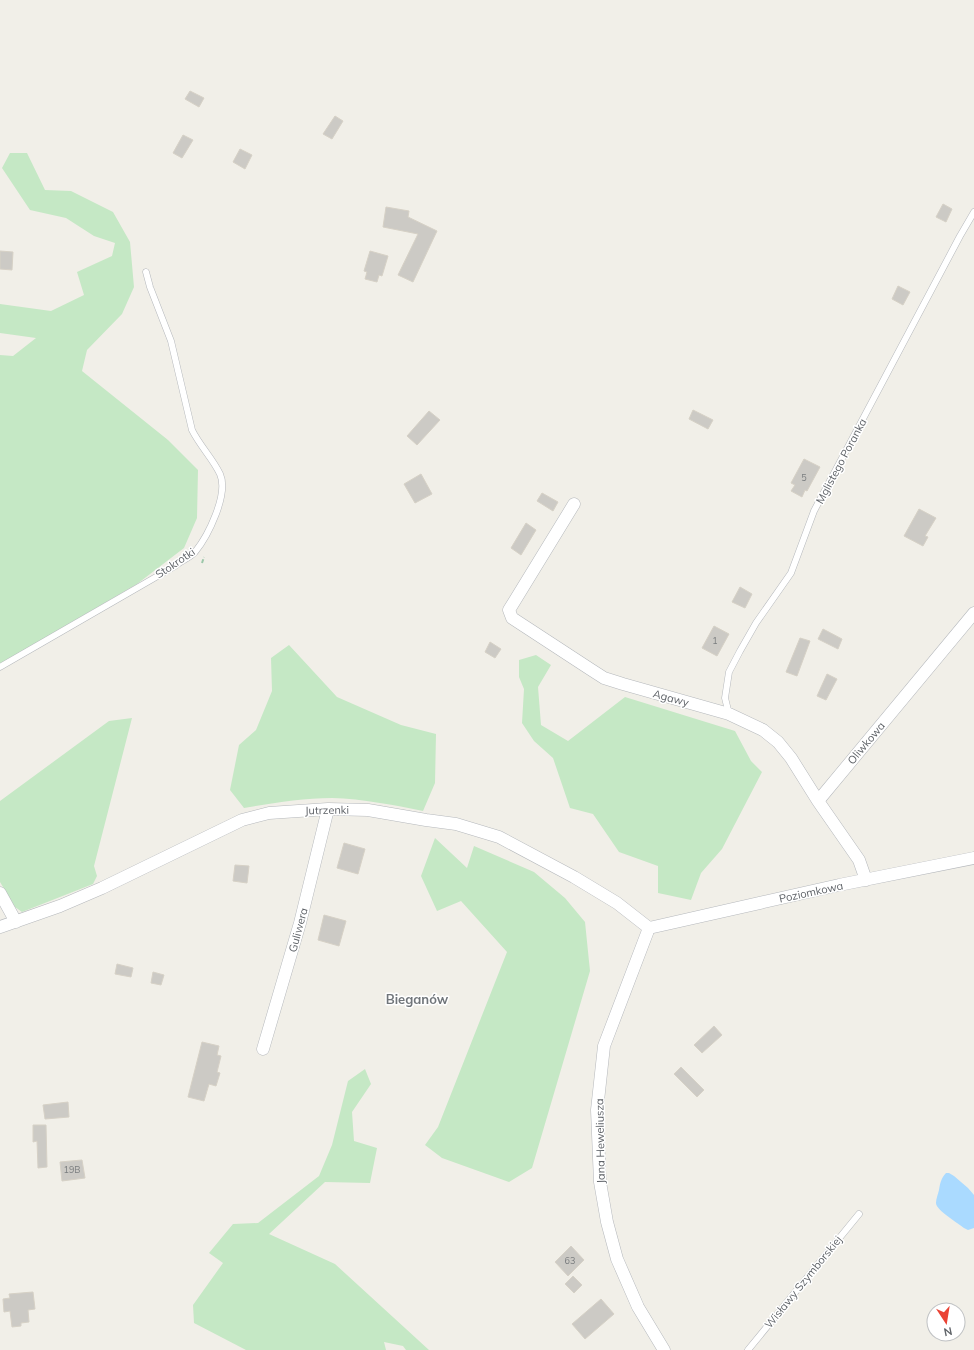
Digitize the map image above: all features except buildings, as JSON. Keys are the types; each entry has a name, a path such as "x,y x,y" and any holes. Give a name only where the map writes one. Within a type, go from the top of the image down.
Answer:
{"street":[{"name":"Agawy","path":"574,504 509,610 512,618 604,678 729,714 763,730 778,742 792,758 818,801"},
{"name":"Oliwkowa","path":"818,801 974,613"},
{"path":"818,801 859,860 866,880"},
{"name":"Jutrzenki","path":"0,927 60,906 102,888 205,836 242,820 269,813 328,809 368,810 456,824 499,837 574,876 616,903 649,928"},
{"name":"Guliwera","path":"263,1049 300,923 328,809"},
{"name":"Poziomkowa","path":"649,928 866,880 974,858"},
{"path":"0,893 16,922"},
{"name":"Jana Heweliusza","path":"649,928 604,1046 597,1110 599,1175 607,1222 617,1259 638,1307 664,1350"}],"lane":[{"name":"Mglistego Poranka","path":"729,714 725,698 729,672 756,623 791,573 814,511 974,212"},
{"name":"Stokrotki","path":"0,668 195,553 211,527 221,498 222,487 220,475 192,430 171,341 150,287 146,272"},
{"name":"Wisławy Szymborskiej","path":"748,1350 859,1214"}],"green space":[{"path":"10,153 27,153 45,190 71,191 113,212 130,242 134,287 122,314 87,350 82,371 168,440 198,470 197,518 184,548 137,584 0,664 0,355 13,356 36,338 0,333 0,304 51,311 84,295 77,272 112,256 115,243 94,236 66,218 30,210 2,168"},
{"path":"289,645 337,697 401,725 436,734 435,783 423,811 367,801 332,798 299,800 244,808 230,790 239,745 256,730 272,691 271,658"},
{"path":"536,655 551,665 538,687 541,725 568,741 625,697 735,731 751,761 762,772 722,849 701,873 691,900 658,893 658,866 619,852 593,814 570,808 553,758 534,741 522,723 524,689 519,677 519,660"},
{"path":"132,718 94,866 97,876 93,884 22,912 15,907 0,882 0,801 109,721"},
{"path":"435,838 467,868 474,846 534,872 565,898 585,922 590,971 532,1168 509,1182 442,1158 425,1145 438,1127 507,952 461,901 437,911 421,876"},
{"path":"365,1069 371,1084 352,1112 354,1141 377,1148 370,1183 325,1182 269,1234 335,1264 429,1350 406,1350 403,1346 384,1342 386,1350 246,1350 194,1323 193,1305 223,1263 209,1253 233,1224 258,1223 319,1176 332,1145 348,1081"}],"water":[{"path":"946,1173 954,1176 974,1195 974,1228 968,1230 964,1228 943,1213 937,1206 936,1200 940,1183"}],"district":[{"name":"Bieganów","path":"417,999"}]}
